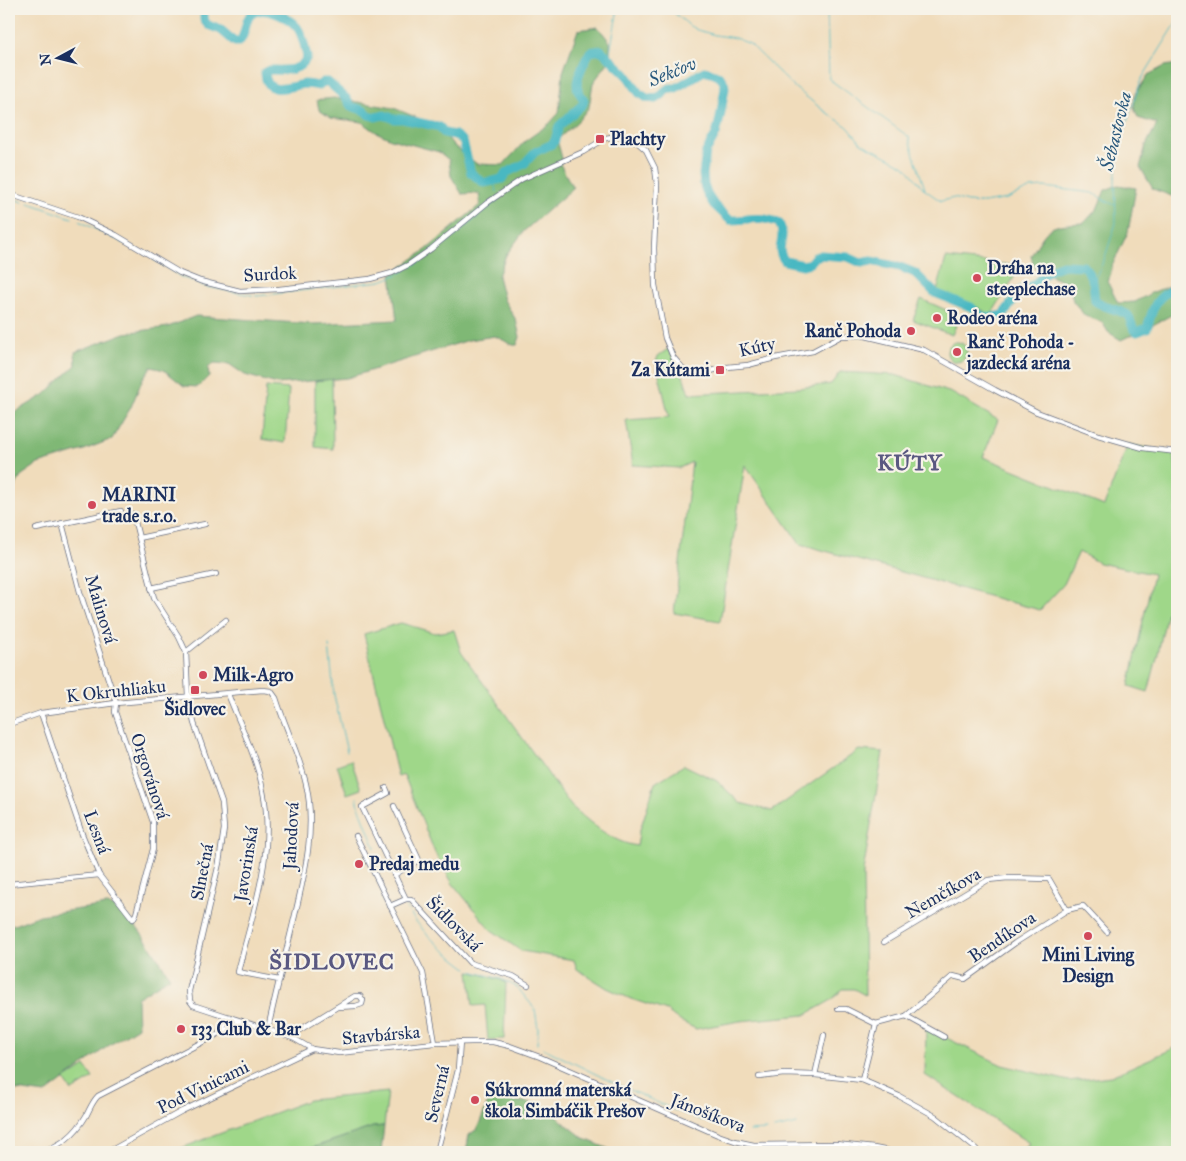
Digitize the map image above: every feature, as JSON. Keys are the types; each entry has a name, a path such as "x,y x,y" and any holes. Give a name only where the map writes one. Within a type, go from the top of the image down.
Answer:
{"street":[{"name":"Kúty","path":"522,179 582,152 600,140 611,137 622,136 633,139 646,150 653,162 656,175 654,261 655,285 661,320 670,350 678,364 688,372 698,374 721,368 748,365 813,351 841,336 860,335 924,350 1037,412 1098,435 1143,448 1177,452"},
{"name":"Surdok","path":"9,194 78,217 116,235 190,278 212,285 251,291 370,279 392,273 408,265 431,249 487,203 522,179"},
{"path":"36,528 122,511"},
{"path":"133,514 150,588 186,652 226,620"},
{"name":"Malinová","path":"62,523 80,592 116,703"},
{"path":"139,538 205,524"},
{"path":"150,588 216,574"},
{"name":"Slnečná","path":"186,652 188,696 194,723 222,803 224,829 219,863 189,996 193,1005 240,1021"},
{"name":"Jahodová","path":"228,694 263,690 270,692 276,698 306,784 309,805 307,857 268,1029"},
{"name":"K Okruhliaku","path":"9,724 40,713 116,703 228,694"},
{"name":"Javorinská","path":"228,694 257,769 267,816 263,866 238,972 280,980"},
{"name":"Orgovánová","path":"99,875 132,919 136,914 153,849 153,822 115,712 116,703"},
{"name":"Lesná","path":"9,884 99,875 82,834 40,713"},
{"path":"386,788 388,793 362,807 406,899"},
{"path":"394,806 419,860 394,875"},
{"path":"356,836 423,973 435,1044"},
{"name":"Nemčíkova","path":"884,942 988,880 1008,878 1049,879 1066,910"},
{"name":"Šidlovská","path":"390,906 410,899 470,963 513,976 528,985"},
{"path":"1066,910 1083,906 1107,932"},
{"name":"Bendíkova","path":"876,1024 906,1016 953,976 965,979 1015,943 1066,910"},
{"path":"294,1038 298,1031 337,1007 355,996 363,998 362,1004 359,1006 337,1007"},
{"path":"838,1010 846,1009 876,1024 862,1080"},
{"path":"906,1016 944,1037"},
{"path":"218,1034 230,1017"},
{"path":"40,1152 57,1146 68,1139 98,1096 240,1021"},
{"name":"Stavbárska","path":"240,1021 294,1038 312,1049 339,1053 435,1044"},
{"path":"815,1075 824,1035"},
{"name":"Severná","path":"437,1152 458,1070 460,1042"},
{"name":"Jánošíkova","path":"435,1044 493,1042 510,1046 540,1057 735,1141 763,1145 836,1144 894,1152"},
{"name":"Pod Vinicami","path":"108,1152 182,1111 312,1049"},
{"path":"759,1076 784,1074 815,1075 862,1080 899,1096 935,1116 976,1151 982,1152"}],"green space":[{"path":"598,27 610,42 610,60 593,83 589,107 578,121 557,140 562,158 560,164 573,188 524,231 506,255 498,276 504,300 516,320 520,337 517,345 513,345 495,336 469,340 347,378 277,384 245,375 229,364 214,363 208,368 209,376 198,387 184,386 164,370 151,367 143,378 131,407 112,439 38,464 22,475 9,497 9,416 44,395 76,365 75,352 125,333 168,327 196,316 313,324 397,320 391,274 426,250 480,205 479,193 462,194 451,176 449,160 439,152 391,139 376,132 362,122 331,118 319,110 317,100 334,98 394,108 439,127 454,146 477,164 503,165 525,141 549,124 559,113 563,72 578,30"},
{"path":"1177,64 1177,198 1153,189 1140,167 1146,145 1157,124 1138,118 1134,108 1135,95 1148,75 1165,66"},
{"path":"1118,185 1136,188 1128,232 1112,266 1108,283 1118,303 1135,302 1151,293 1174,284 1177,285 1177,312 1121,340 1108,332 1102,322 1085,316 1073,301 1069,283 1054,278 1034,267 1031,256 1046,232 1056,226 1084,223 1097,209 1105,190"},
{"name":"Dráha na steeplechase","path":"946,258 1021,266 991,315 966,301 937,291"},
{"name":"Rodeo aréna","path":"921,299 960,316 952,335 913,320"},
{"name":"Ranč Pohoda - jazdecká aréna","path":"957,342 964,345 967,352 964,359 957,362 950,359 947,352 950,345"},
{"path":"668,349 681,369 689,394 798,388 831,384 840,372 895,375 952,393 998,420 983,457 1104,506 1128,444 1174,453 1177,478 1177,579 1173,584 1148,692 1129,686 1153,574 1099,563 1079,552 1064,584 1040,610 1006,601 800,544 745,465 720,621 674,613 692,462 679,468 633,465 626,420 669,417 656,362 658,356"},
{"path":"332,379 333,449 315,447 315,381"},
{"path":"266,387 289,389 285,443 262,439"},
{"path":"401,623 435,633 454,630 461,652 571,806 602,831 628,844 637,846 639,833 655,783 684,765 717,781 740,803 772,811 859,750 883,752 863,872 865,995 854,989 843,989 830,1001 805,1015 740,1021 696,1029 680,1021 667,1011 631,999 607,988 577,969 574,960 521,951 490,929 453,884 435,853 404,775 398,777 364,634"},
{"path":"351,760 361,789 347,794 337,765"},
{"path":"107,905 125,914 134,924 170,977 137,998 138,1027 108,1046 45,1094 9,1089 9,922 14,925 40,915"},
{"path":"469,971 506,983 504,1039 488,1040 485,1005 473,1006"},
{"path":"926,1028 1002,1065 1069,1081 1111,1076 1177,1047 1177,1152 1023,1152 1029,1143 925,1075"},
{"path":"85,1066 93,1078 72,1091 64,1080"},
{"path":"388,1092 384,1126 373,1127 300,1152 171,1152 309,1100"},
{"path":"491,1095 511,1101 543,1106 585,1139 616,1152 466,1152 469,1135 477,1129"},
{"path":"384,1126 381,1152 300,1152 373,1127"}],"waterway":[{"name":"Sekčov","path":"204,9 204,20 208,25 221,30 235,42 239,42 241,39 247,20 254,13 267,11 281,15 293,23 299,30 307,57 300,66 291,70 269,70 265,72 266,80 270,85 280,89 305,84 318,86 323,82 328,82 346,98 351,106 365,111 369,115 376,117 384,115 395,119 440,127 444,133 455,135 463,141 471,173 484,183 502,179 506,173 524,164 535,152 552,144 559,126 583,104 584,100 579,93 577,81 585,60 590,52 601,50 626,74 639,93 647,98 655,99 666,90 676,88 704,71 721,78 725,88 720,118 716,134 706,152 703,174 707,194 714,205 730,220 759,219 779,223 782,235 780,252 785,261 803,265 810,263 815,257 821,255 848,257 861,263 871,261 900,267 915,273 935,293 971,307 980,315 989,318 1003,315 1021,290 1033,285 1050,270 1063,265 1083,266 1087,269 1093,282 1095,301 1128,315 1134,330 1137,332 1147,328 1154,306 1160,298 1169,291 1177,295"},
{"path":"609,57 618,9"},
{"path":"647,9 658,9"},
{"path":"665,9 673,12 697,30 735,38 750,44 794,87 848,127 861,143 905,166 925,190 941,201 954,198 967,202 984,203 1007,199 1031,188 1044,187 1093,193 1115,205"},
{"path":"827,9 829,79 909,137 925,189"},
{"name":"Šebastovka","path":"1093,282 1104,260 1116,223 1115,179 1123,135 1141,80 1177,22"},
{"path":"493,181 497,192"},
{"path":"153,259 181,277 207,287 257,296 381,281 414,266 429,256 499,199 498,197"},
{"path":"11,198 23,202"},
{"path":"29,203 72,218"},
{"path":"79,221 134,248"},
{"path":"329,645 334,695 347,752"},
{"path":"357,798 375,848"},
{"path":"404,904 418,924 432,939 467,968"},
{"path":"471,971 501,979 517,987 535,1009 538,1029 537,1044"},
{"path":"543,1048 674,1110 713,1124"},
{"path":"774,1129 797,1124"},
{"path":"750,1131 767,1130"}],"place":[{"name":"Plachty","path":"600,139"},
{"name":"Dráha na steeplechase","path":"977,278"},
{"name":"Rodeo aréna","path":"937,318"},
{"name":"Ranč Pohoda","path":"911,331"},
{"name":"Ranč Pohoda - jazdecká aréna","path":"957,352"},
{"name":"Za Kútami","path":"720,370"},
{"name":"MARINI trade s.r.o.","path":"92,505"},
{"name":"Milk-Agro","path":"203,675"},
{"name":"Šidlovec","path":"195,690"},
{"name":"Predaj medu","path":"359,864"},
{"name":"Mini Living Design","path":"1088,936"},
{"name":"133 Club & Bar","path":"181,1029"},
{"name":"Súkromná materská škola Simbáčik Prešov","path":"475,1100"}],"district":[{"name":"KÚTY","path":"910,462"},
{"name":"ŠIDLOVEC","path":"332,961"}]}
